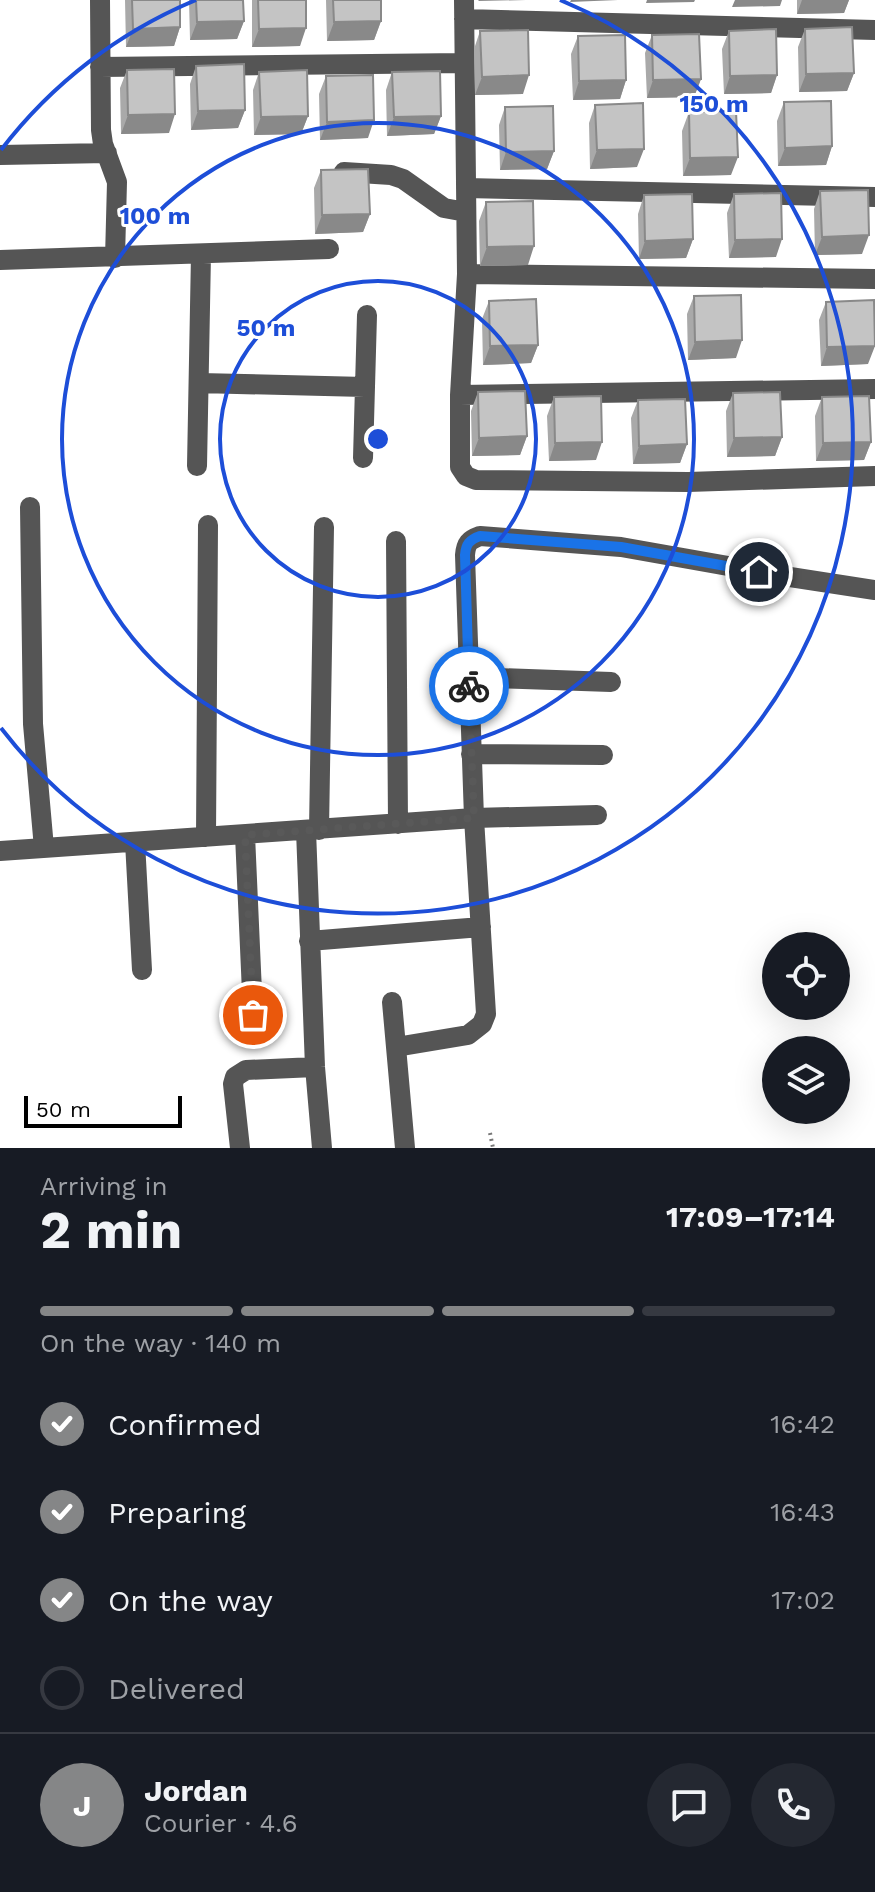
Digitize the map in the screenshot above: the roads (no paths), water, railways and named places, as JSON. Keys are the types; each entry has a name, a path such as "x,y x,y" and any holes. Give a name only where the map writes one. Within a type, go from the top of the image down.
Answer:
{"street":[{"path":"100,0 101,130 117,182 115,258"},
{"path":"875,30 464,9 467,274 460,395 460,467 466,476 476,480 688,482 875,476"},
{"path":"100,67 464,63"},
{"path":"0,155 107,153"},
{"path":"344,172 391,175 403,179 444,208 466,212"},
{"path":"466,188 875,197"},
{"path":"0,260 329,249"},
{"path":"197,466 201,254"},
{"path":"467,274 875,279"},
{"path":"363,458 367,315"},
{"path":"199,383 365,387"},
{"path":"460,395 875,389"},
{"path":"30,507 33,739 44,848"},
{"path":"206,837 208,525"},
{"path":"322,1148 309,941 324,527"},
{"path":"396,1047 468,1035 482,1024 486,1014 471,754 465,555 466,545 471,539 480,536 621,547 875,590"},
{"path":"396,541 398,824"},
{"path":"469,677 611,682"},
{"path":"471,754 603,755"},
{"path":"0,851 474,818 597,815"},
{"path":"245,835 253,1015"},
{"path":"135,842 142,970"},
{"path":"309,941 481,927"},
{"path":"392,1002 405,1148"},
{"path":"240,1148 233,1084 235,1077 246,1070 315,1067"}]}
